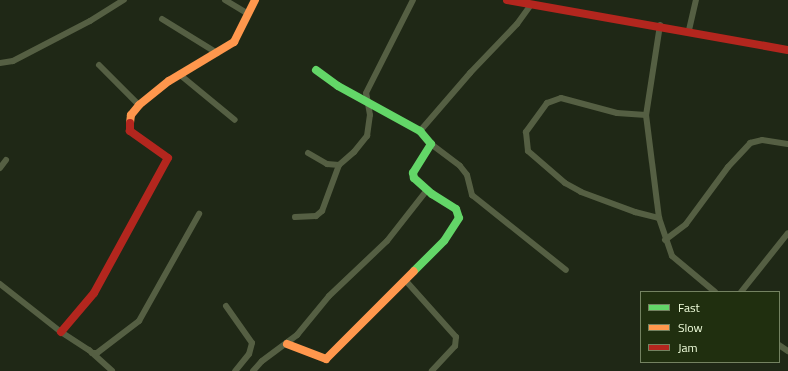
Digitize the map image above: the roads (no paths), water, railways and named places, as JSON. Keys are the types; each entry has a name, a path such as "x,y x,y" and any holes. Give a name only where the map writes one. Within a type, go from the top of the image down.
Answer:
{"street":[{"path":"0,63 19,58 90,21 124,0"},
{"path":"224,0 248,14"},
{"path":"61,332 94,293 168,158 164,154 150,148 130,131 130,120 139,105 179,74 234,42 255,0"},
{"path":"296,217 316,216 322,212 339,165 354,152 367,136 370,115 367,103 369,85 405,20 413,0"},
{"path":"507,0 689,30 788,50"},
{"path":"689,30 696,0"},
{"path":"420,131 470,73 517,24 531,5"},
{"path":"162,19 217,53"},
{"path":"660,25 646,115 659,218 665,240 672,256 714,291"},
{"path":"99,65 139,105"},
{"path":"316,70 367,103 420,131 431,144 460,166 467,175 472,194 566,270"},
{"path":"179,74 235,120"},
{"path":"646,115 617,113 561,98 548,103 526,132 528,152 565,183 581,192 635,212 659,218"},
{"path":"665,240 686,224 728,167 750,143 762,140 788,144"},
{"path":"287,344 326,359 406,281 444,241 459,218 456,209 427,190 414,178 413,173 431,144"},
{"path":"308,153 319,160 339,165"},
{"path":"0,168 6,160"},
{"path":"253,371 262,361 287,344 329,296 387,241 427,190"},
{"path":"92,353 97,353 139,320 199,214"},
{"path":"742,291 788,233"},
{"path":"406,281 456,338 455,346 432,371"},
{"path":"0,284 61,332 92,353 112,371"},
{"path":"226,306 252,343 249,354 235,371"}]}
